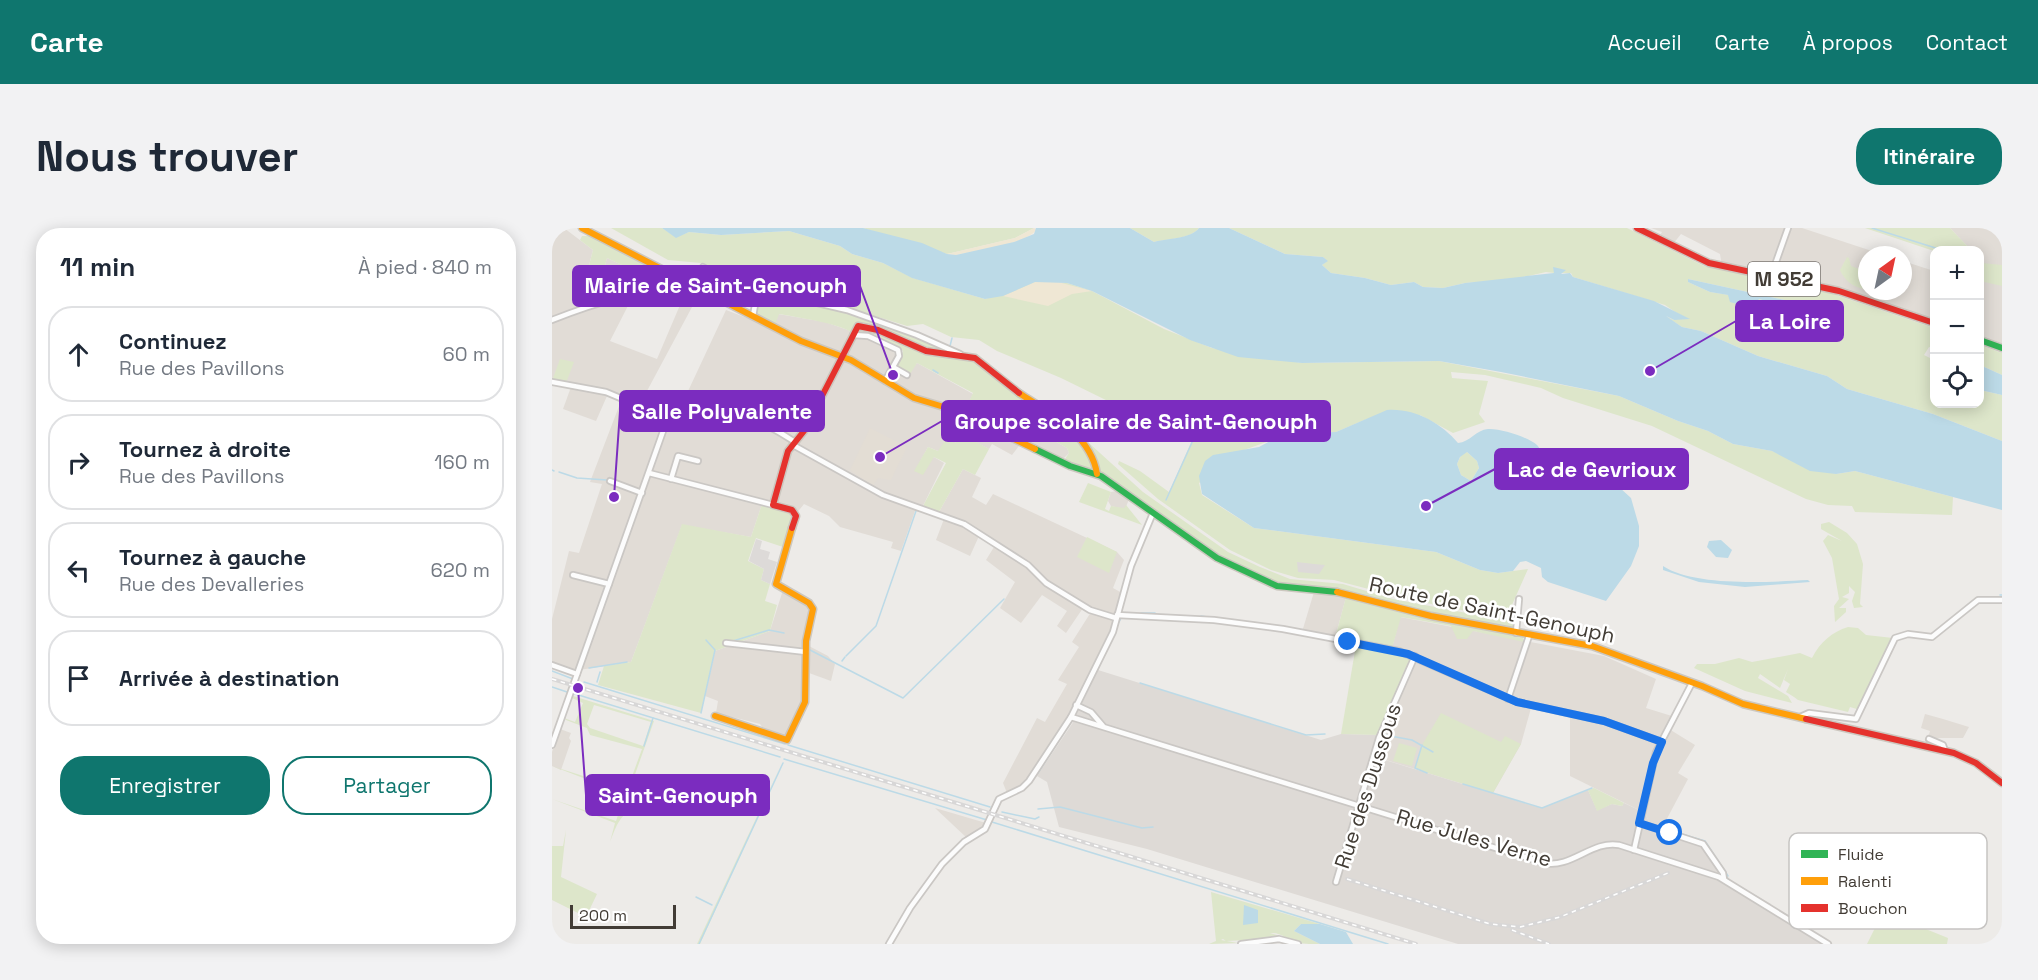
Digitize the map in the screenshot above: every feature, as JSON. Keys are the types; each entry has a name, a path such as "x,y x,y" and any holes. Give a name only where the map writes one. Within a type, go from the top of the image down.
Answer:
{"street":[{"name":"Route de Saint-Genouph","path":"582,228 666,269 714,297 801,341 843,356 918,400 958,412 1070,466 1096,474 1120,488 1217,558 1277,586 1338,592 1407,610 1529,636 1610,650 1743,704 1946,751 1976,764 2002,782"},
{"name":"M 952","path":"1637,228 1702,260 1839,291 1930,320"},
{"path":"1771,276 1788,228"},
{"path":"703,267 731,285 757,295 813,302 848,310 984,362 1006,384 1069,428 1089,454 1097,468 1096,474"},
{"path":"731,285 735,291 755,305 753,316"},
{"path":"552,320 600,302 645,292 686,291 714,297"},
{"path":"773,505 787,455 821,400 857,327 863,326 934,353 960,354"},
{"path":"853,335 868,336 897,349 899,356 885,381"},
{"path":"1984,341 2002,348"},
{"path":"893,367 907,375"},
{"path":"552,382 606,393 668,418"},
{"path":"552,745 668,418 699,403 714,403 760,422 883,495 964,524 1028,565 1046,583 1080,604 1117,617 1203,619 1271,628 1414,656 1528,706 1604,721 1662,742"},
{"path":"671,479 678,456 698,461"},
{"path":"649,473 792,510 796,516 775,581 780,588 806,601 812,607 806,652 805,702 788,740 715,716"},
{"path":"610,481 642,493"},
{"path":"889,944 936,872 964,842 985,829 999,799 1022,788 1029,781 1071,717 1113,632 1131,566 1153,513"},
{"path":"573,574 609,584"},
{"path":"1516,633 1519,599"},
{"path":"1800,717 1809,713 1856,719 1898,636 1932,637 1978,600 2002,600"},
{"path":"1508,699 1529,636"},
{"path":"726,643 806,652"},
{"name":"Rue des Dussous","path":"1336,882 1379,738 1414,656"},
{"path":"552,665 577,674"},
{"path":"1634,850 1653,763 1692,683"},
{"name":"Rue Jules Verne","path":"1076,705 1091,712 1105,728"},
{"name":"Rue Jules Verne","path":"1071,717 1549,864 1561,862 1608,844 1634,850 1724,879 1789,920"},
{"path":"1929,739 1943,745 1946,751"},
{"path":"1639,823 1703,844 1724,873 1724,879"},
{"name":"Rue Jules Verne","path":"1804,929 1828,944"},
{"path":"1241,944 1280,939 1298,944"}],"shaded area":[{"path":"552,228 564,228 593,250 578,307 595,301 607,258 669,287 668,291 634,294 610,341 657,359 686,291 699,294 640,404 659,412 661,397 682,404 726,310 773,328 778,314 825,322 888,344 908,374 917,363 973,394 964,411 1014,436 1021,422 1067,448 1069,453 1062,460 1022,442 1012,455 992,444 989,449 960,434 955,443 938,451 928,447 915,471 934,457 944,463 920,512 915,511 901,551 891,548 893,542 840,527 829,516 804,504 796,514 762,504 751,537 682,525 631,662 579,670 577,674 552,665 552,619 569,551 579,553 602,484 590,482 621,401 607,396 596,421 563,409 571,387 552,383"},
{"path":"1651,228 1802,228 1858,246 1858,297 1722,266 1720,254 1681,234 1673,244 1659,237 1662,232"},
{"path":"1950,228 2002,228 2002,348 1984,341 1984,246 1967,246"},
{"path":"1912,264 1930,270 1930,322 1868,300 1912,300"},
{"path":"870,428 907,447 891,480 878,478 873,486 850,470"},
{"path":"963,469 981,478 972,497 986,505 993,494 1117,552 1124,560 1113,588 1122,593 1111,633 1069,717 1027,781 1007,793 1003,783 1037,718 1045,722 1067,684 1058,680 1079,647 1072,642 1091,612 1083,608 1066,633 1057,626 1067,611 1042,595 1021,623 1000,608 1015,582 986,560 994,547 979,536 970,556 936,540 944,519 939,512"},
{"path":"1117,491 1130,497 1125,509 1111,506 1108,501 1111,492"},
{"path":"756,539 762,541 760,549 770,552 768,559 777,562 770,584 761,580 764,569 749,561"},
{"path":"1297,562 1325,565 1319,574 1298,572"},
{"path":"783,590 812,607 806,641 809,646 828,656 835,664 831,681 809,673 807,676 803,701 787,737 765,731 760,724 716,713 718,701 705,696 715,651 770,631"},
{"path":"1314,592 1346,597 1335,638 1302,632"},
{"path":"1400,617 1604,656 1656,679 1646,708 1675,717 1669,729 1695,745 1678,773 1688,779 1662,828 1650,824 1645,813 1570,776 1570,715 1531,708 1521,744 1493,793 1376,757 1417,656 1392,648"},
{"path":"1098,670 1321,740 1341,734 1378,735 1372,756 1541,808 1588,790 1597,810 1612,804 1622,806 1624,803 1645,813 1650,824 1705,842 1730,880 1771,904 1770,909 1789,921 1789,929 1801,929 1824,944 1458,944 1147,849 1059,827 1047,782 1037,776 1072,724"},
{"path":"1925,714 1969,727 1963,738 1928,738 1930,731 1921,728"},
{"path":"560,729 571,733 569,738 571,741 561,770 552,766 552,752"},
{"path":"935,808 986,823 967,838"}],"green space":[{"path":"611,228 662,228 676,237 689,232 721,235 789,231 840,246 852,254 883,263 913,278 985,299 1035,282 1067,283 1092,291 1164,329 1212,348 1302,363 1439,361 1619,396 1708,431 1733,444 1772,451 1836,474 1855,471 1953,497 1952,515 1855,512 1852,506 1828,505 1806,499 1652,426 1563,398 1541,388 1485,375 1451,372 1452,378 1488,381 1479,414 1485,422 1453,433 1420,415 1367,419 1336,432 1299,433 1244,450 1199,483 1202,495 1254,528 1436,552 1480,570 1498,573 1528,569 1507,616 1481,614 1407,599 1334,580 1298,578 1271,570 1230,550 1158,499 1118,464 1119,461 1140,471 1169,492 1193,438 1200,436 1167,430 1061,378 997,351 979,340 951,337 923,324 907,326 827,301 763,293 701,263 668,260"},
{"path":"863,228 1034,228 1015,238 947,254"},
{"path":"1130,228 1199,228 1185,236 1154,242"},
{"path":"1229,228 1627,228 1704,266 1833,294 1930,327 1930,347 1924,355 1930,358 1930,408 1984,408 1984,391 2002,395 2002,441 1933,414 1847,389 1827,376 1758,356 1701,331 1682,327 1665,316 1674,320 1678,314 1665,305 1573,277 1571,273 1560,273 1565,270 1557,269 1555,273 1546,272 1510,280 1465,283 1443,288 1423,287 1414,282 1391,285 1331,273 1322,265 1327,261 1323,257 1285,254","holes":["1688,279 1785,300 1824,312 1792,308 1759,299 1754,309 1739,306 1729,295 1710,292 1688,282"]},
{"path":"1865,228 1950,228 1967,246 1930,246 1930,250"},
{"path":"582,236 592,236 692,289 681,286 669,287 607,258 595,301 578,308 593,250 580,240"},
{"path":"1847,257 1849,258 1851,266 1858,269 1858,287 1847,280 1840,270"},
{"path":"1984,263 2002,265 2002,286 1984,282"},
{"path":"732,285 747,293 847,311 957,352 936,353 863,325 852,333 829,324 779,314 775,325 755,314 756,304"},
{"path":"863,327 934,354 958,355 982,363 1077,438 1093,461 1095,471 1066,462 1065,459 1069,453 1067,448 1021,422 1014,436 964,412 973,393 917,363 910,374 896,368 903,351 883,340 856,334 856,330"},
{"path":"1984,346 2002,353 2002,375 1984,367"},
{"path":"560,359 574,362 566,383 552,381"},
{"path":"960,433 989,449 975,475 963,469 939,512 924,508 946,463 934,457 923,475 914,471 928,447 938,451 946,439 955,443"},
{"path":"1079,434 1143,492 1228,552 1260,567 1290,579 1343,584 1393,599 1498,619 1510,616 1515,604 1515,628 1415,610 1333,588 1285,586 1229,563 1100,474"},
{"path":"1467,452 1477,461 1479,468 1471,481 1461,475 1457,464 1462,453"},
{"path":"1088,483 1111,492 1105,509 1109,511 1111,506 1124,508 1126,505 1142,525 1079,502"},
{"path":"762,504 793,515 783,547 756,538 748,561 764,569 761,580 770,584 765,601 777,605 770,631 715,651 701,713 598,685 604,666 631,662 682,524 751,537"},
{"path":"1829,522 1847,533 1857,544 1863,564 1860,604 1863,607 1854,608 1852,601 1855,592 1849,586 1849,593 1842,597 1849,599 1839,608 1846,608 1846,612 1835,622 1834,606 1839,599 1832,558 1823,541 1828,535 1842,541 1821,529 1821,524"},
{"path":"1087,537 1117,552 1109,573 1077,557"},
{"path":"1346,597 1523,637 1524,642 1473,631 1467,639 1457,639 1451,626 1401,617 1392,648 1335,638"},
{"path":"1848,627 1858,628 1866,635 1893,638 1860,710 1850,707 1848,712 1798,700 1786,692 1790,684 1784,680 1788,669 1780,688 1760,674 1758,678 1788,696 1792,703 1745,691 1694,668 1697,664 1715,664 1739,658 1752,662 1800,653 1812,658 1827,638"},
{"path":"1356,645 1401,653 1411,658 1378,735 1341,734"},
{"path":"573,696 654,721 633,780 635,806 619,821 610,842 615,823 552,799 616,821 625,794 552,766 627,790 642,749 590,735 587,728 566,720 564,718 575,722 583,703 572,698","holes":["594,705 651,722 643,746 590,728 587,724"]},
{"path":"1441,713 1501,742 1505,736 1521,744 1493,793 1415,769 1422,745"},
{"path":"1399,743 1417,748 1412,766 1393,761"},
{"path":"783,761 700,944 697,944"},
{"path":"1594,788 1624,803 1622,806 1612,804 1597,811 1588,790"},
{"path":"566,830 561,877 597,894 586,917 552,900 552,846 563,846"},
{"path":"1211,892 1320,924 1301,924 1294,931 1320,944 1299,943 1287,938 1209,944 1216,941"},
{"path":"1874,929 1926,929 1948,938 1947,944 1867,944"}],"sand":[{"path":"1034,228 1036,230 1030,235 1011,243 956,255 947,254 1015,238"},
{"path":"1054,281 1092,291 1072,294 1048,306 1003,296 1035,282"}],"water":[{"path":"662,228 863,228 922,243 947,254 956,255 1014,242 1034,234 1036,228 1130,228 1154,242 1185,236 1199,228 1229,228 1285,254 1323,257 1328,261 1322,265 1331,273 1391,285 1414,282 1423,287 1443,288 1465,283 1554,273 1553,267 1566,270 1561,274 1570,273 1573,277 1654,301 1690,319 1674,320 1666,316 1682,327 1701,331 1758,356 1827,376 1847,389 1933,414 2002,441 2002,510 1855,471 1836,474 1810,471 1772,451 1733,444 1708,431 1619,396 1439,361 1302,363 1238,357 1190,340 1092,291 1067,283 1035,282 1003,296 985,299 912,278 883,263 852,254 840,246 789,231 721,235 689,232 676,238"},
{"path":"1688,279 1785,300 1827,313 1792,308 1759,299 1754,309 1730,302 1728,295 1710,292 1688,282"},
{"path":"1984,367 2002,375 2002,395 1984,391"},
{"path":"1387,410 1397,410 1427,418 1444,429 1458,443 1466,441 1480,431 1493,429 1533,442 1548,459 1562,456 1576,459 1593,474 1619,487 1631,498 1639,526 1639,546 1631,566 1606,601 1548,582 1542,577 1541,568 1526,561 1520,562 1513,571 1498,573 1480,570 1436,552 1254,528 1202,494 1199,476 1205,461 1213,455 1259,447 1272,440 1299,433 1336,432","holes":["1467,452 1477,461 1479,468 1471,481 1461,475 1457,464 1460,457"]},
{"path":"1721,540 1732,550 1728,558 1716,557 1707,547 1709,541"},
{"path":"1663,566 1677,573 1713,580 1754,582 1808,580 1810,582 1745,587 1699,582 1663,570"},
{"path":"1244,905 1258,910 1258,923 1243,925"},
{"path":"1301,924 1320,924 1346,932 1353,944 1320,944 1294,931"}],"waterway":[{"path":"1872,228 1930,246"},
{"path":"950,346 952,338"},
{"path":"933,370 938,373"},
{"path":"1166,500 1194,438"},
{"path":"559,472 577,478 607,480"},
{"path":"846,656 876,626 916,511"},
{"path":"1131,575 1133,567"},
{"path":"810,650 903,698 1004,599"},
{"path":"1141,613 1155,613"},
{"path":"1201,616 1207,617"},
{"path":"1119,622 1121,618"},
{"path":"1264,624 1272,625"},
{"path":"733,641 769,630 784,633"},
{"path":"701,713 715,650 706,640"},
{"path":"842,661 845,657"},
{"path":"589,668 627,662"},
{"path":"552,671 573,679"},
{"path":"597,682 600,672"},
{"path":"584,682 785,744"},
{"path":"1084,696 1091,682"},
{"path":"1140,683 1306,735 1325,734"},
{"path":"552,687 567,692"},
{"path":"572,693 780,757"},
{"path":"1081,703 1083,698"},
{"path":"644,746 653,718"},
{"path":"1038,773 1066,729"},
{"path":"1385,735 1412,740 1433,752"},
{"path":"788,745 990,807"},
{"path":"1422,745 1415,768 1427,773"},
{"path":"784,759 987,820"},
{"path":"699,944 783,763"},
{"path":"1463,784 1542,808 1592,788"},
{"path":"1038,809 1060,807 1142,828 1153,827"},
{"path":"1002,812 1035,819 1039,817"},
{"path":"992,822 1388,944"},
{"path":"1662,828 1705,841 1728,876"},
{"path":"696,897 712,905"}],"railway":[{"path":"552,679 1416,944"},
{"path":"1347,879 1490,924 1520,927 1560,917 1668,873"},
{"path":"1512,930 1549,944"}],"traffic: fast":[{"path":"1984,341 2002,348"},
{"path":"1035,449 1070,466 1101,476 1217,558 1277,586 1337,592"}],"traffic: slow":[{"path":"582,228 801,341 851,360 914,398 954,410 1035,449"},
{"path":"1019,393 1056,417 1078,437 1087,448 1097,474"},
{"path":"715,716 787,740 805,702 806,641 813,609 809,603 776,584 792,528"},
{"path":"1337,592 1431,616 1592,646 1702,686 1743,704 1806,719"}],"traffic: jam":[{"path":"1637,228 1709,263 1839,291 1930,322"},
{"path":"792,528 796,516 792,510 773,505 788,451 804,431 858,326 878,330 926,351 975,358 1019,393"},
{"path":"1806,719 1954,753 1976,763 2002,783"}],"place":[{"name":"La Loire","path":"1650,371"},
{"name":"Mairie de Saint-Genouph","path":"893,375"},
{"name":"Groupe scolaire de Saint-Genouph","path":"880,457"},
{"name":"Salle Polyvalente","path":"614,497"},
{"name":"Lac de Gevrioux","path":"1426,506"},
{"name":"Saint-Genouph","path":"578,688"}],"route":[{"path":"1348,642 1399,651 1528,706 1604,721 1650,735 1662,742 1656,752 1639,823 1670,833"}]}
